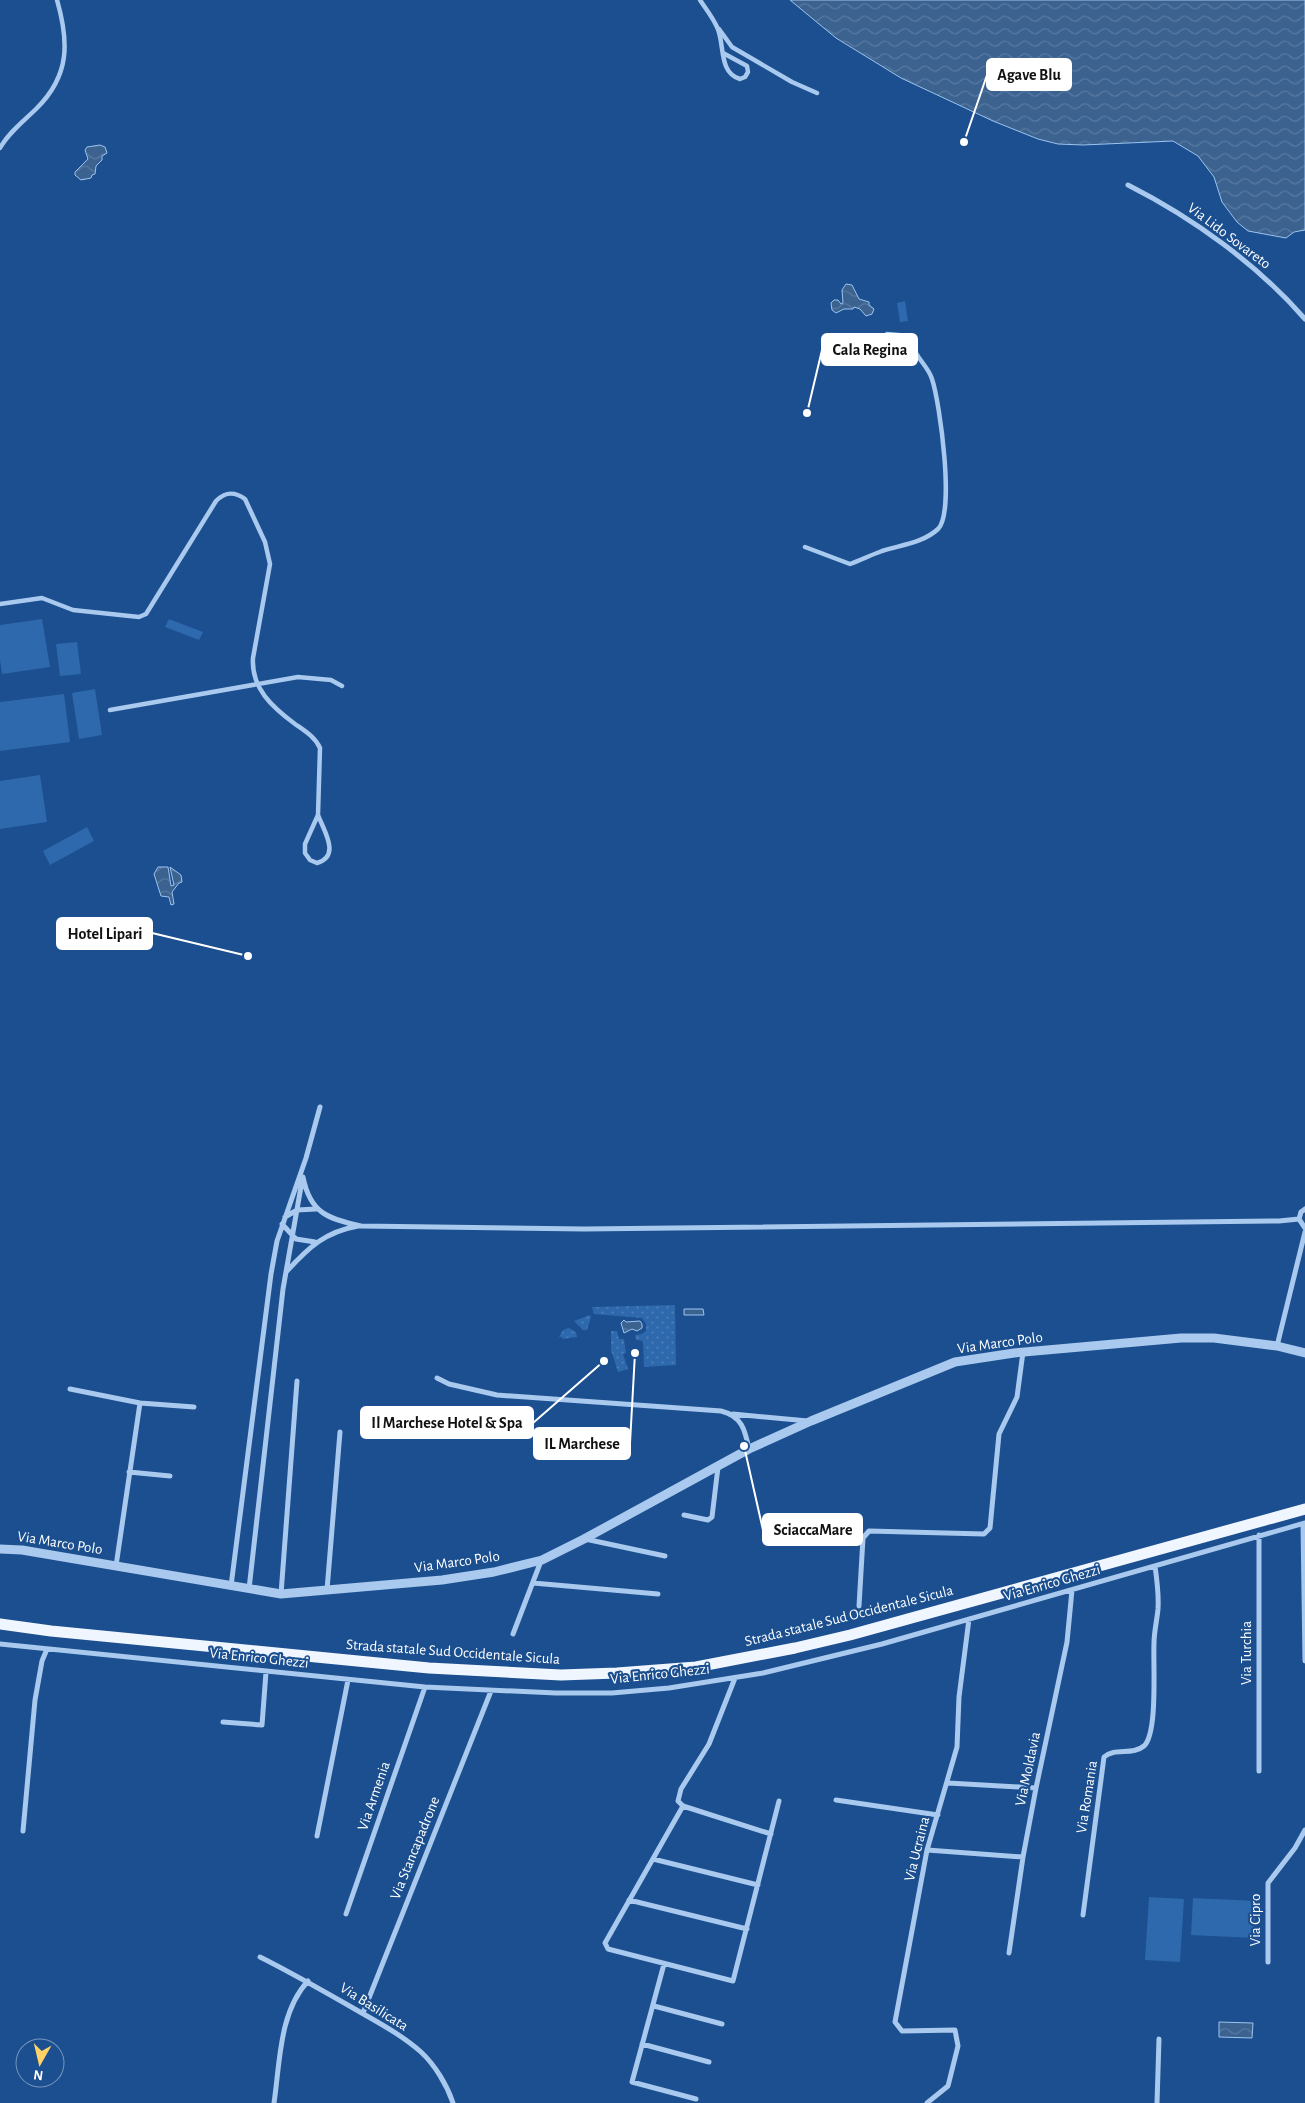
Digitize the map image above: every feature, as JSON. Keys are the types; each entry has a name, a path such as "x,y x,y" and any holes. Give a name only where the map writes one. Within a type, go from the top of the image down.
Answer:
{"main road":[{"name":"Strada statale Sud Occidentale Sicula","path":"0,1624 51,1631 499,1673 561,1675 663,1670 732,1660 850,1635 1305,1509"}],"street":[{"path":"0,148 12,132 39,106 55,84 61,71 66,41 56,0"},
{"path":"700,0 732,46 792,82 817,92"},
{"path":"718,28 723,53 726,66 730,74 740,79 745,77 748,72 747,66 723,53"},
{"name":"Via Lido Sovareto","path":"1128,185 1160,201 1240,257 1282,292 1305,319"},
{"path":"805,547 850,564 879,552 916,542 940,527 944,520 946,483 941,427 932,379 909,336 887,334"},
{"path":"0,604 42,598 73,610 139,617 146,614 216,501 226,494 238,494 245,499 265,542 270,564 253,658 252,671 256,684 264,697 317,741 320,748 318,815 307,839 305,853 310,860 317,863 325,861 330,854 330,844 318,815"},
{"path":"110,710 306,677 331,680 342,686"},
{"path":"231,1586 268,1288 277,1241 306,1158 320,1107"},
{"path":"249,1589 283,1289 306,1158"},
{"path":"303,1177 305,1186 316,1209"},
{"path":"285,1217 297,1210 316,1209 337,1221 361,1226 584,1230 1279,1222 1299,1219"},
{"path":"1277,1346 1305,1230 1299,1219 1301,1212 1305,1209"},
{"path":"282,1224 296,1239 315,1242"},
{"path":"286,1272 315,1242 335,1232 361,1226"},
{"name":"Via Marco Polo","path":"0,1549 22,1550 281,1594 451,1578 494,1572 542,1560 749,1449 811,1421 955,1362 1023,1352 1181,1338 1214,1338 1277,1346 1305,1353"},
{"path":"859,1606 863,1538 869,1530 984,1534 990,1528 998,1434 1018,1397 1023,1352"},
{"path":"437,1378 449,1384 497,1395 705,1408 733,1414 811,1421"},
{"path":"281,1594 297,1381"},
{"path":"70,1389 140,1402 194,1407"},
{"name":"Via Marco Polo","path":"116,1566 140,1402"},
{"path":"733,1414 742,1424 749,1449"},
{"path":"327,1590 340,1432"},
{"path":"684,1515 708,1520 712,1517 718,1467"},
{"path":"129,1472 170,1476"},
{"path":"1304,1523 1305,1661"},
{"name":"Via Enrico Ghezzi","path":"0,1644 425,1687 556,1694 612,1693 669,1688 735,1678 830,1657 1304,1523"},
{"name":"Via Turchia","path":"1259,1536 1259,1771"},
{"path":"584,1539 665,1556"},
{"path":"513,1634 542,1560"},
{"name":"Via Romania","path":"1083,1915 1104,1757 1109,1753 1138,1749 1144,1745 1151,1732 1154,1640 1158,1609 1155,1566"},
{"path":"533,1583 658,1594"},
{"name":"Via Moldavia","path":"1009,1953 1023,1857 1036,1788 1068,1642 1072,1590"},
{"name":"Via Ucraina","path":"927,2103 948,2086 958,2046 954,2030 902,2031 894,2022 927,1850 957,1747 959,1697 969,1619"},
{"path":"23,1831 35,1700 42,1660 46,1649"},
{"path":"223,1722 262,1725 266,1672"},
{"path":"735,1678 709,1744 680,1789 678,1801 683,1806 771,1834"},
{"path":"317,1836 348,1680"},
{"name":"Via Armenia","path":"346,1914 425,1687"},
{"name":"Via Stancapadrone","path":"363,2013 491,1691"},
{"path":"948,1783 1036,1788"},
{"path":"836,1800 938,1815"},
{"path":"683,1806 605,1943 608,1949 733,1981 780,1801"},
{"name":"Via Cipro","path":"1268,1962 1268,1883 1295,1848 1305,1830"},
{"path":"927,1850 1023,1857"},
{"path":"652,1859 758,1885"},
{"path":"629,1900 747,1929"},
{"name":"Via Basilicata","path":"260,1957 308,1981 363,2013 397,2034 421,2052 447,2087 453,2103"},
{"path":"664,1964 632,2082 696,2099"},
{"path":"274,2103 287,2023 299,1990 308,1981"},
{"path":"654,2006 722,2024"},
{"path":"1157,2103 1159,2039"},
{"path":"642,2044 709,2062"}],"shaded area":[{"path":"905,301 908,321 900,322 897,303"},
{"path":"42,619 50,667 2,674 0,625"},
{"path":"169,619 203,632 199,640 165,627"},
{"path":"77,642 81,674 60,676 56,644"},
{"path":"95,689 102,735 79,739 72,693"},
{"path":"64,694 70,742 0,751 0,702"},
{"path":"40,775 47,822 0,829 0,781"},
{"path":"87,827 94,841 50,865 43,851"},
{"path":"675,1305 676,1365 644,1367 643,1341 636,1340 635,1335 646,1331 646,1324 642,1318 594,1314 592,1307"},
{"path":"590,1315 587,1330 583,1330 574,1321"},
{"path":"569,1328 576,1332 577,1337 562,1339 562,1337 559,1337 563,1330"},
{"path":"611,1331 617,1331 619,1339 624,1339 626,1353 623,1354 628,1369 618,1372 611,1350"},
{"path":"1149,1897 1184,1899 1180,1962 1145,1960"},
{"path":"1193,1898 1256,1901 1254,1938 1191,1935"}],"water":[{"path":"790,0 1305,0 1305,230 1294,232 1286,238 1248,231 1237,222 1222,202 1214,177 1198,156 1173,141 1083,145 1058,144 1038,139 993,121 901,78 836,38"},
{"path":"100,145 105,147 107,153 102,156 102,160 96,166 95,174 91,178 81,180 75,175 75,172 88,159 85,150 87,147"},
{"path":"846,284 852,285 859,299 869,302 869,305 874,309 872,314 866,316 860,309 854,307 853,309 844,309 836,313 832,310 831,303 834,300 838,300 841,304 843,303 842,290"},
{"path":"158,867 168,867 171,886 174,885 170,867 181,875 182,882 172,892 174,904 171,905 169,897 161,896 154,874"},
{"path":"684,1309 703,1309 704,1315 684,1315"},
{"path":"624,1320 626,1322 640,1321 642,1328 637,1331 632,1329 624,1333 621,1323"},
{"path":"1219,2022 1253,2023 1252,2038 1219,2037"}],"place":[{"name":"Agave Blu","path":"964,142"},
{"name":"Cala Regina","path":"807,413"},
{"name":"Hotel Lipari","path":"248,956"},
{"name":"IL Marchese","path":"635,1353"},
{"name":"Il Marchese Hotel & Spa","path":"604,1361"},
{"name":"SciaccaMare","path":"744,1446"}]}
